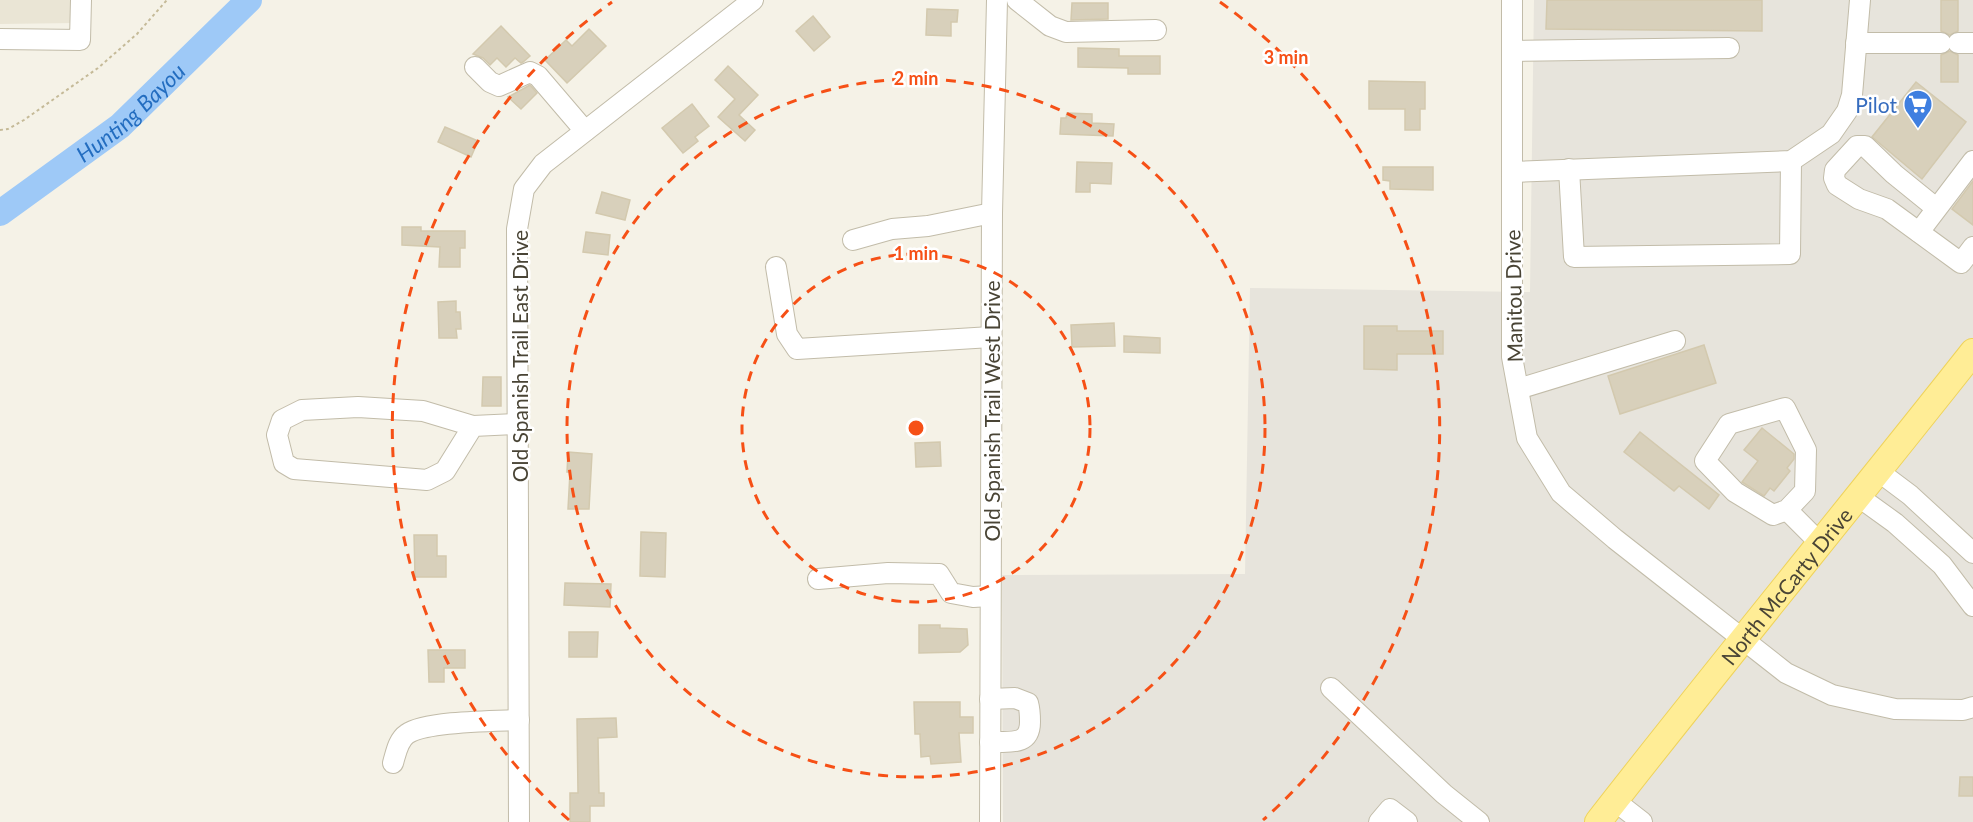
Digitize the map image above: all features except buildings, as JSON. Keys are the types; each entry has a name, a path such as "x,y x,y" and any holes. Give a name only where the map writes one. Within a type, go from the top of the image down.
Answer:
{"main road":[{"name":"North McCarty Drive","path":"1598,822 1973,352"}],"street":[{"path":"0,39 80,40 81,0"},
{"name":"Old Spanish Trail East Drive","path":"519,822 517,229 524,189 543,164 753,0"},
{"name":"Old Spanish Trail West Drive","path":"990,822 992,213 997,0"},
{"path":"1017,0 1050,26 1066,32 1156,30"},
{"name":"Manitou Drive","path":"1512,0 1512,357 1527,438 1561,493 1615,539 1786,674 1832,695 1895,709 1963,710 1973,707"},
{"path":"1512,172 1791,161 1832,134 1847,111 1852,94 1860,0"},
{"path":"1856,43 1957,43"},
{"path":"1512,51 1729,48"},
{"path":"475,67 490,82 499,86 530,72 538,76 585,131"},
{"path":"1936,208 1894,174 1865,146 1857,146 1835,170 1834,178 1837,185 1845,191 1859,199 1887,209 1961,262 1973,247"},
{"path":"1919,232 1973,160"},
{"path":"1569,169 1574,256 1790,255 1791,161"},
{"path":"853,240 892,229 928,226 992,213"},
{"path":"776,267 787,334 797,349 991,337"},
{"path":"1518,389 1675,341"},
{"path":"473,426 445,471 427,480 294,469 284,463 277,435 282,420 302,410 358,407 423,411 473,426 518,424"},
{"path":"1785,408 1806,450 1804,491 1787,510 1773,515 1735,492 1705,461 1729,424 1785,408"},
{"path":"1878,471 1910,495 1973,554"},
{"path":"1859,496 1895,523 1942,565 1973,606"},
{"path":"1787,510 1820,543"},
{"path":"818,579 888,573 939,574 951,593 973,597 990,596"},
{"path":"1331,688 1402,756 1479,822"},
{"path":"990,699 1015,698 1028,703 1030,730 1026,738 1021,741 990,742"},
{"path":"393,763 399,744 407,734 431,725 519,720"},
{"path":"1615,801 1642,822"},
{"path":"1379,822 1390,809 1407,822"}],"path":[{"path":"0,130 8,129 24,120 98,68 137,34 167,0"}],"shaded area":[{"path":"0,0 75,0 75,23 0,24"},
{"path":"1534,0 1973,0 1973,822 1003,822 1002,575 1245,574 1250,288 1530,292"}],"waterway":[{"name":"Hunting Bayou","path":"0,213 120,126 249,0"}],"place":[{"name":"Pilot","path":"1918,130"}]}
